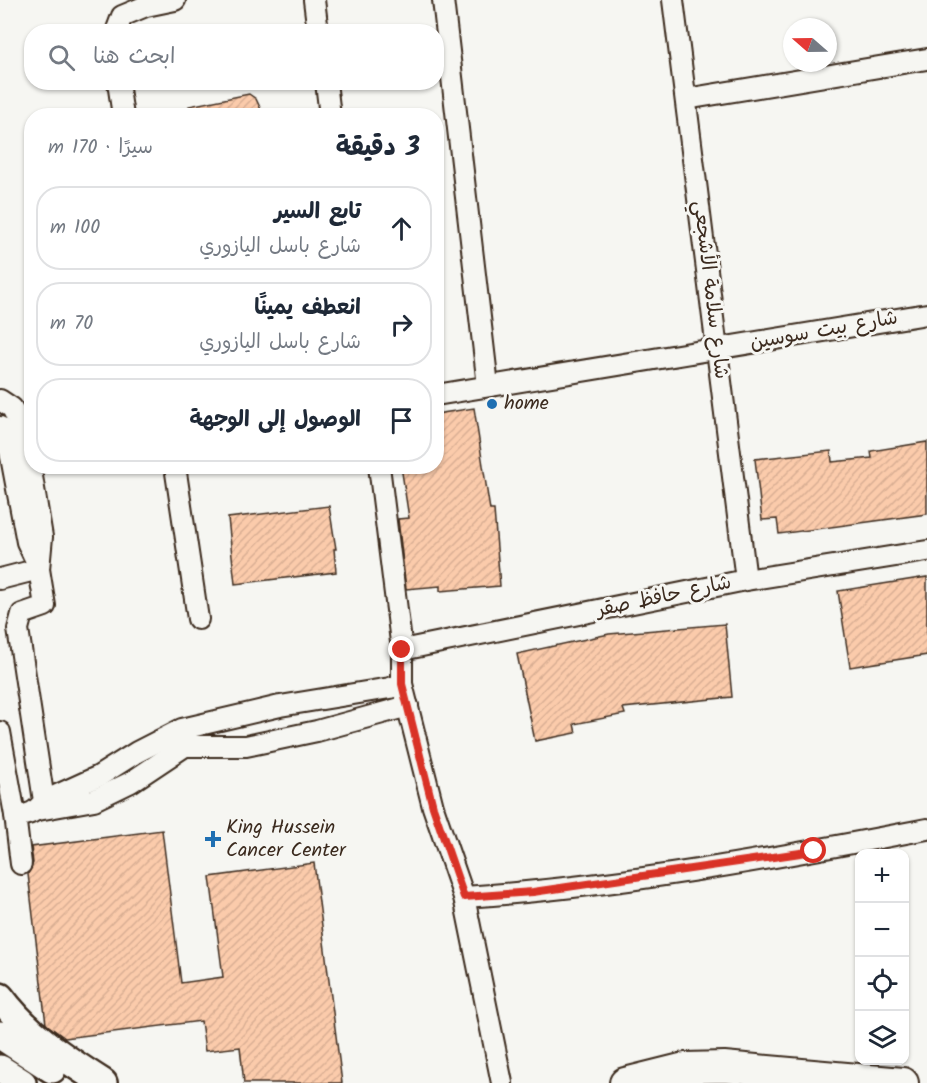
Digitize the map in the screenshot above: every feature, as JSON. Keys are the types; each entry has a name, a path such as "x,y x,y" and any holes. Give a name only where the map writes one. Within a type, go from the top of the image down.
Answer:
{"main road":[{"path":"0,998 14,1017 51,1050 103,1083"},
{"path":"0,1035 73,1083"},
{"path":"625,1083 685,1068 724,1067 903,1083"},
{"path":"0,1069 22,1083"}],"street":[{"path":"119,24 122,16 146,6 175,0"},
{"path":"314,0 317,24"},
{"path":"443,0 488,386"},
{"name":"شارع سلامة الأشجعي","path":"673,0 746,580"},
{"path":"686,99 927,59"},
{"path":"119,90 122,108"},
{"path":"327,90 329,108"},
{"name":"شارع بيت سوسين","path":"444,394 927,314"},
{"path":"0,400 12,408 24,432"},
{"path":"0,427 8,441 27,542 39,568"},
{"path":"32,474 42,537 39,568 45,606 22,614 18,629 41,806"},
{"path":"176,474 198,619"},
{"path":"380,474 402,650 402,684 433,807 464,897 502,1083"},
{"name":"شارع حافظ صقر","path":"402,650 746,580 927,551"},
{"path":"0,579 39,568"},
{"path":"15,815 26,816 99,776 137,752 182,729 280,706 390,688 402,684"},
{"path":"41,806 94,800 131,783 185,746 246,746 317,731 408,706"},
{"path":"0,732 21,864"},
{"path":"464,897 568,887 814,851 927,829"}],"building":[{"path":"249,94 256,99 260,108 189,108 189,106"},
{"path":"474,408 490,510 494,510 500,586 440,591 440,586 406,589 398,519 409,518 402,474 444,474 444,413"},
{"path":"927,442 927,514 779,534 777,519 762,520 755,459 831,451 832,462 872,458 871,451"},
{"path":"329,506 336,549 334,549 336,572 235,584 228,518"},
{"path":"927,577 927,655 850,667 838,591"},
{"path":"725,624 732,697 623,708 625,714 574,724 576,733 535,741 517,654 609,634"},
{"path":"162,830 181,983 223,977 210,877 314,863 342,1083 244,1083 240,1047 205,1051 201,1021 65,1038 46,1024 28,874 33,863 31,847"}],"place":[{"name":"home","path":"492,404"},
{"name":"King Hussein Cancer Center","path":"213,839"}],"route":[{"path":"402,650 402,684 433,807 464,897 533,892 814,851"}]}
